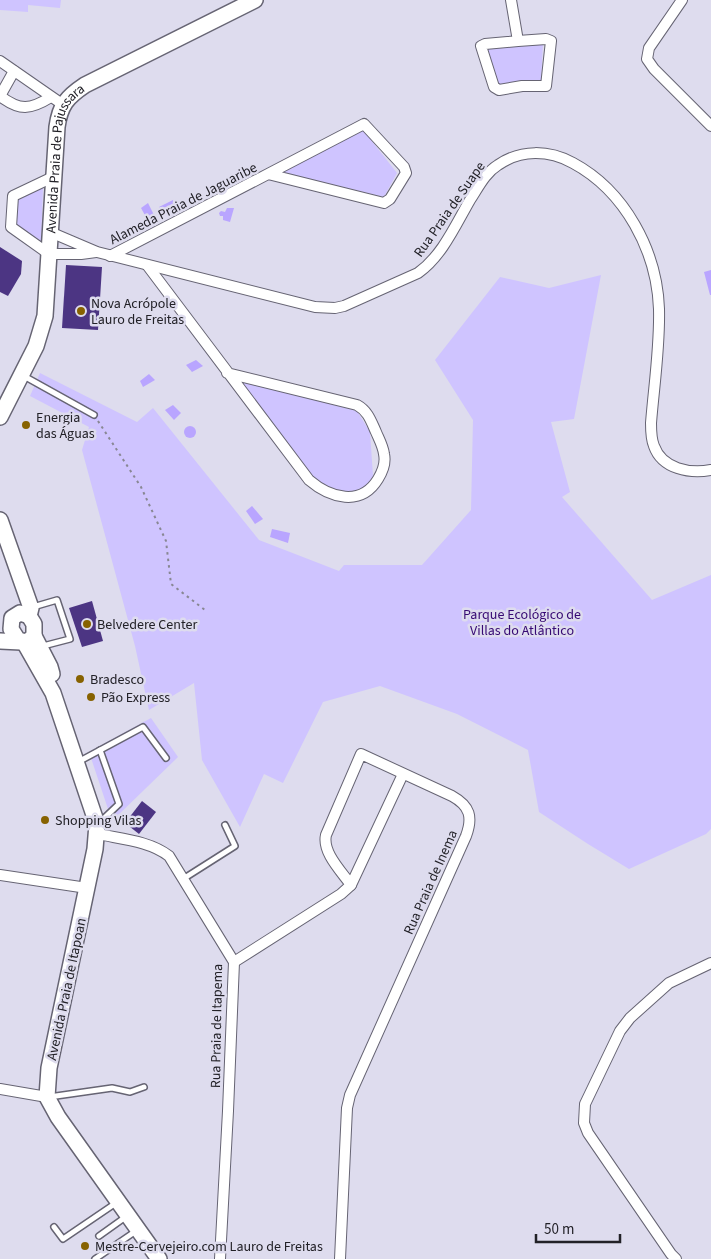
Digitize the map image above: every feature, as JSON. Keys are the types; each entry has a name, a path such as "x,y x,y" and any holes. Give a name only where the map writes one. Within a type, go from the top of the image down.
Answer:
{"street":[{"name":"Avenida Praia de Pajussara","path":"0,417 36,346 42,330 46,302 58,115 57,100 255,0"},
{"path":"511,0 518,41"},
{"path":"682,0 648,48 647,59 654,69 711,125"},
{"path":"546,39 551,41 546,86 522,86 499,90 494,87 481,46 518,41 546,39"},
{"path":"0,62 57,100"},
{"path":"14,71 0,96 10,104 26,108 42,102 57,100"},
{"name":"Alameda Praia de Jaguaribe","path":"110,256 364,124 404,167 406,174 390,199 384,203 268,174"},
{"name":"Rua Praia de Suape","path":"50,232 110,256 315,307 335,308 344,306 418,274 428,266 449,236 478,186 498,165 514,157 531,153 548,154 564,158 603,184 634,222 644,242 657,288 659,309 651,423 654,447 661,457 671,465 683,470 698,472 711,470"},
{"path":"49,254 14,230 10,223 14,196 53,177"},
{"name":"Rua Praia de Suape","path":"49,254 97,252"},
{"path":"147,265 228,373 309,480 315,485 347,498 355,498 375,485 384,466 384,453 368,415 363,409 356,405 228,373"},
{"path":"0,520 34,624 30,642"},
{"path":"13,559 17,600 8,623 13,633 30,642 50,667 52,693 97,829"},
{"path":"8,623 20,613 30,612"},
{"path":"0,641 30,642"},
{"name":"Rua Praia de Inema","path":"340,1259 347,1108 350,1095 469,828 469,812 466,806 460,801 361,754 324,842 326,849 351,885"},
{"path":"234,962 342,894 351,885 403,774"},
{"name":"Rua Praia de Itapema","path":"97,829 161,850 168,856 234,962 220,1259"},
{"name":"Avenida Praia de Itapoan","path":"47,1097 49,1068 87,888 97,829"},
{"path":"0,875 87,888"},
{"path":"676,1259 588,1133 584,1123 584,1113 590,1093 620,1031 630,1018 669,983 711,963"},
{"path":"0,1089 47,1097 58,1118 159,1259"}],"lane":[{"path":"22,374 94,415"},
{"path":"30,612 57,600 70,638 30,642"},
{"path":"76,762 143,727 166,758"},
{"path":"97,829 119,804 100,750"},
{"path":"182,879 235,846 224,825"},
{"path":"47,1097 112,1088 130,1092 144,1087"},
{"path":"54,1227 63,1239 118,1202"},
{"path":"99,1236 128,1216"},
{"path":"95,1259 138,1230"}],"path":[{"path":"94,415 141,487 166,541 170,584 205,610"}],"green space":[{"path":"0,0 61,0 60,8 28,5 28,12 0,10"},
{"path":"543,42 541,82 497,84 486,48"},
{"path":"363,130 397,173 384,197 281,172"},
{"path":"43,187 41,241 15,224 17,200"},
{"name":"Parque Ecológico de Villas do Atlântico","path":"601,275 574,419 551,422 570,492 562,497 652,600 711,575 711,829 706,834 629,869 539,812 528,750 457,714 380,686 323,702 283,783 264,774 240,827 202,760 194,683 149,710 135,646 82,450 89,427 30,396 40,373 137,422 153,408 259,540 339,571 344,565 422,565 471,510 473,420 435,360 500,277 549,288"},
{"path":"236,380 357,411 370,432 373,476 364,490 350,495 326,486 311,476"},
{"path":"151,718 178,757 112,821 89,752"}],"shaded area":[{"path":"173,200 175,206 161,213 159,207"},
{"path":"148,203 155,217 147,219 141,208"},
{"path":"227,208 234,208 230,222 223,220 223,216 220,216 219,213 221,211 225,212"},
{"path":"711,270 711,295 710,295 704,272"},
{"path":"196,360 203,366 192,372 186,365"},
{"path":"149,374 155,380 143,387 140,381"},
{"path":"173,405 181,413 174,420 165,410"},
{"path":"188,426 192,426 196,432 192,438 188,438 184,434 184,430"},
{"path":"252,506 263,519 255,524 246,511"},
{"path":"272,529 290,533 288,543 270,537"}],"building":[{"path":"0,247 22,261 21,274 8,296 0,292"},
{"name":"Nova Acrópole Lauro de Freitas","path":"66,265 102,267 98,330 62,328"},
{"name":"Belvedere Center","path":"92,601 103,641 82,647 69,608"},
{"path":"142,801 156,812 139,834 125,823"}],"place":[{"name":"Nova Acrópole Lauro de Freitas","path":"81,311"},
{"name":"Energia das Águas","path":"26,425"},
{"name":"Belvedere Center","path":"87,624"},
{"name":"Bradesco","path":"80,679"},
{"name":"Pão Express","path":"91,697"},
{"name":"Shopping Vilas","path":"45,820"},
{"name":"Mestre-Cervejeiro.com Lauro de Freitas","path":"85,1246"}]}
